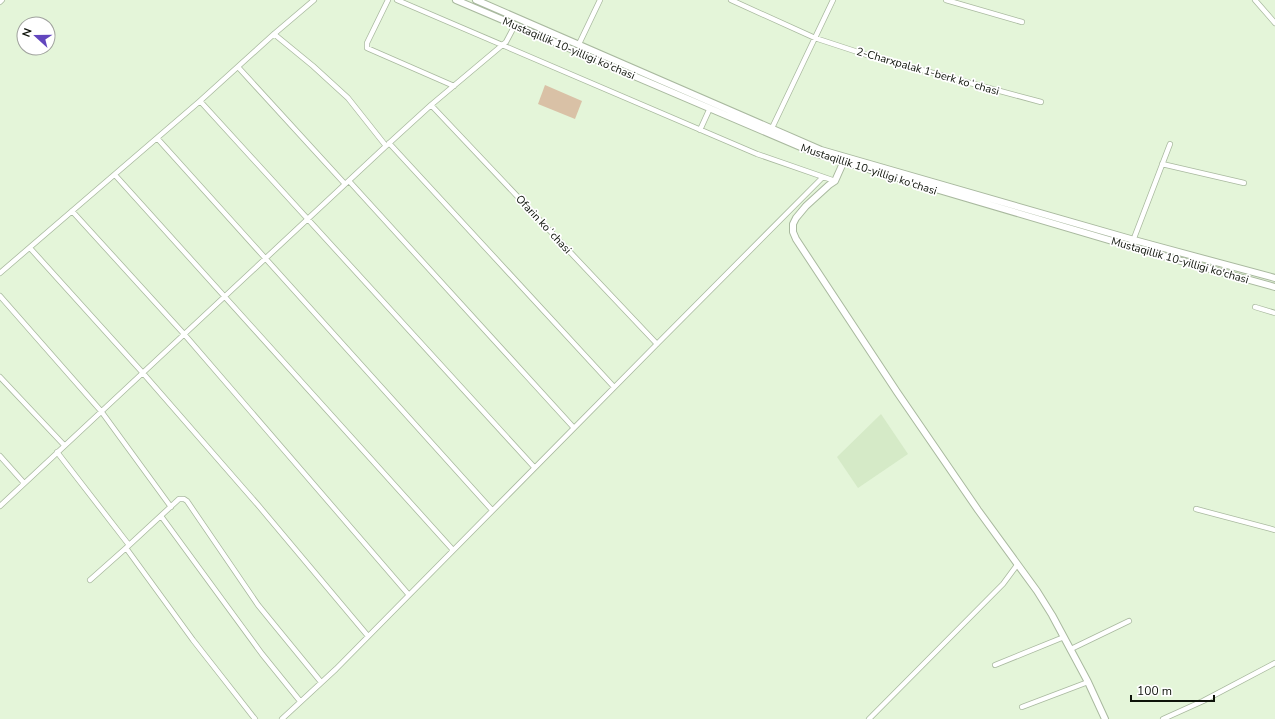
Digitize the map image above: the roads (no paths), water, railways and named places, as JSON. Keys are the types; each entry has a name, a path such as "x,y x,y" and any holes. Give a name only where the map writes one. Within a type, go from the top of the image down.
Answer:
{"main road":[{"name":"Mustaqillik 10-yilligi ko'chasi","path":"456,0 709,111 817,154 843,163 1275,287"},
{"name":"Mustaqillik 10-yilligi ko'chasi","path":"476,0 821,150 1134,240 1275,278"},
{"path":"843,163 835,181 806,206 796,218 793,224 793,232 796,239 897,392 1052,615 1088,682 1105,719"}],"street":[{"path":"0,273 115,175 314,0"},
{"path":"388,0 367,42 367,48 454,86"},
{"path":"397,0 504,44 757,154 835,181"},
{"path":"579,44 600,0"},
{"name":"2-Charxpalak 1-berk koʻchasi","path":"731,0 815,38 870,56 1041,102"},
{"path":"772,128 833,0"},
{"path":"946,0 1022,22"},
{"path":"1255,0 1275,23"},
{"path":"0,506 142,372 431,105 504,44 515,25"},
{"path":"274,34 313,66 348,98 388,145 614,387"},
{"path":"238,67 574,428"},
{"path":"200,101 534,467"},
{"name":"Ofarin koʻchasi","path":"431,105 657,344"},
{"path":"700,130 709,111"},
{"path":"157,138 492,510"},
{"path":"1131,246 1170,144"},
{"path":"1162,164 1244,183"},
{"path":"115,175 453,550"},
{"path":"282,719 336,669 534,467 823,177"},
{"path":"72,211 184,334 409,595"},
{"path":"30,248 142,372 258,505 368,636"},
{"path":"0,296 101,411 171,507"},
{"path":"1255,307 1275,313"},
{"path":"0,377 64,445"},
{"path":"57,452 128,546 193,640 255,719"},
{"path":"0,456 24,483"},
{"path":"90,580 179,500 184,499 187,501 258,605 321,682"},
{"path":"1196,509 1275,530"},
{"path":"162,516 262,654 300,701"},
{"path":"869,719 1003,584 1017,565"},
{"path":"1071,650 1130,622"},
{"path":"995,665 1064,637"},
{"path":"1163,719 1204,701 1275,662"},
{"path":"1022,707 1088,682"}]}
